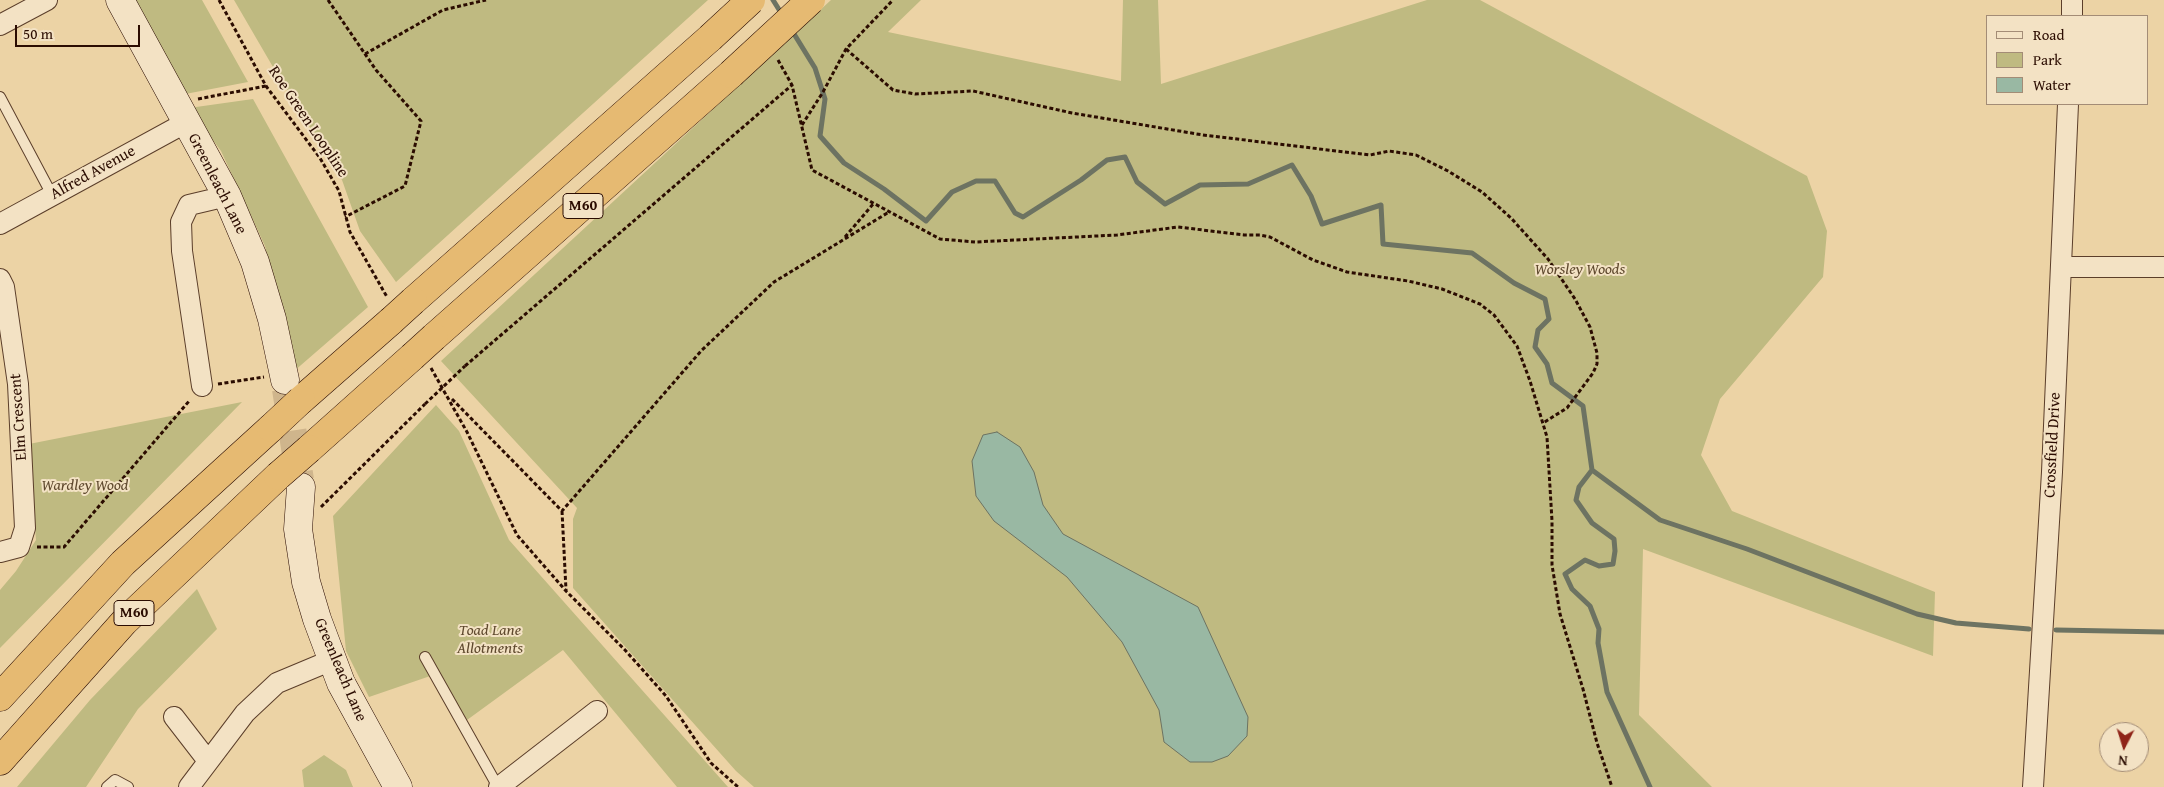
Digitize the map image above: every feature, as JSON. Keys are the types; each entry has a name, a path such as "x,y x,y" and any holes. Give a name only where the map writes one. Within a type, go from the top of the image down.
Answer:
{"highway":[{"name":"M60","path":"0,697 123,562 271,428 290,385 391,321 751,0"},
{"name":"M60","path":"0,761 124,622 290,482 309,449 731,74 811,0"}],"street":[{"path":"0,25 47,0"},
{"name":"Greenleach Lane","path":"120,0 227,196 255,262 290,385"},
{"path":"2072,0 2072,15"},
{"name":"Crossfield Drive","path":"2033,787 2051,482 2068,105"},
{"name":"Alfred Avenue","path":"0,224 52,195 180,113"},
{"path":"202,386 182,251 181,222 190,205 227,196"},
{"path":"2061,267 2164,267"},
{"name":"Elm Crescent","path":"0,279 4,287 18,384 25,528 9,549"},
{"name":"Greenleach Lane","path":"290,482 306,582 332,660 354,709 398,787"},
{"path":"189,787 245,713 277,683 332,660"},
{"path":"498,787 597,711"},
{"path":"174,717 208,761"}],"lane":[{"path":"0,97 52,195"},
{"path":"426,657 498,787"},
{"path":"107,787 115,780 128,787"}],"path":[{"name":"Roe Green Loopline","path":"218,0 266,86 320,158 340,191 350,232 366,263"},
{"path":"328,0 376,70 421,121 405,186 345,216"},
{"path":"365,54 443,10 486,0"},
{"path":"802,125 823,92 846,49 893,0"},
{"path":"846,49 893,90 915,94 973,91 1072,112 1203,135 1370,155 1389,151 1416,155 1448,170 1482,192 1511,218 1548,259 1576,299 1595,342 1597,364 1588,382 1575,400 1559,414 1543,423"},
{"path":"781,65 792,85 812,170 940,239 975,242 1117,235 1178,227 1244,235 1260,235 1270,237 1313,260 1348,272 1408,281 1442,289 1480,304 1494,314 1517,346 1543,423 1549,461 1552,564 1560,614 1584,689 1597,743 1612,787"},
{"path":"298,529 465,366 792,85"},
{"path":"180,113 266,86"},
{"path":"842,241 874,204"},
{"path":"562,511 701,351 774,282 890,212"},
{"path":"9,549 64,547 202,386 290,385"},
{"path":"566,591 562,511 448,395 517,535 566,591 666,696 712,763 738,787"}],"green space":[{"path":"131,0 202,0 248,82 180,95"},
{"path":"234,0 708,0 396,282 360,231 342,180 324,148 298,110"},
{"name":"Worsley Woods","path":"831,0 921,0 888,32 1121,81 1123,0 1158,0 1161,84 1427,0 1480,0 1807,176 1827,231 1823,277 1720,399 1701,455 1732,511 1935,592 1933,656 1643,549 1639,715 1712,787 754,787 736,771 573,588 573,519 577,508 441,361"},
{"path":"253,99 368,307 293,372 265,246 221,151 189,108"},
{"name":"Wardley Wood","path":"242,402 0,648 0,590 16,571 36,540 29,444"},
{"name":"Toad Lane Allotments","path":"436,405 459,431 509,540 728,787 677,787 563,650 467,720 439,673 369,697 346,651 333,516"},
{"path":"197,589 217,629 138,709 86,787 17,787 90,700"},
{"path":"324,755 346,770 353,787 304,787 302,770"}],"water":[{"path":"997,432 1020,447 1034,472 1043,505 1063,534 1198,607 1248,717 1247,736 1228,756 1212,762 1190,762 1164,742 1159,710 1122,642 1067,577 994,521 976,496 972,461 983,435"}],"waterway":[{"path":"773,0 783,16"},
{"path":"791,29 815,68 825,99 820,136 844,163 884,189 926,221 952,192 976,181 995,181 1015,213 1023,217 1081,180 1107,160 1125,157 1137,182 1165,204 1200,185 1248,184 1292,165 1311,196 1322,224 1381,205 1383,244 1472,253 1514,283 1545,299 1549,319 1538,330 1535,347 1547,364 1552,383 1583,406 1592,470 1579,487 1576,500 1592,523 1614,539 1615,551 1613,564 1599,566 1585,560 1565,574 1572,589 1590,606 1599,629 1598,643 1607,692 1650,787"},
{"path":"1592,470 1660,520 1747,549 1917,614 1956,623 2029,629"},
{"path":"2056,630 2164,632"}],"tunnel":[{"path":"286,389 300,480"}]}
